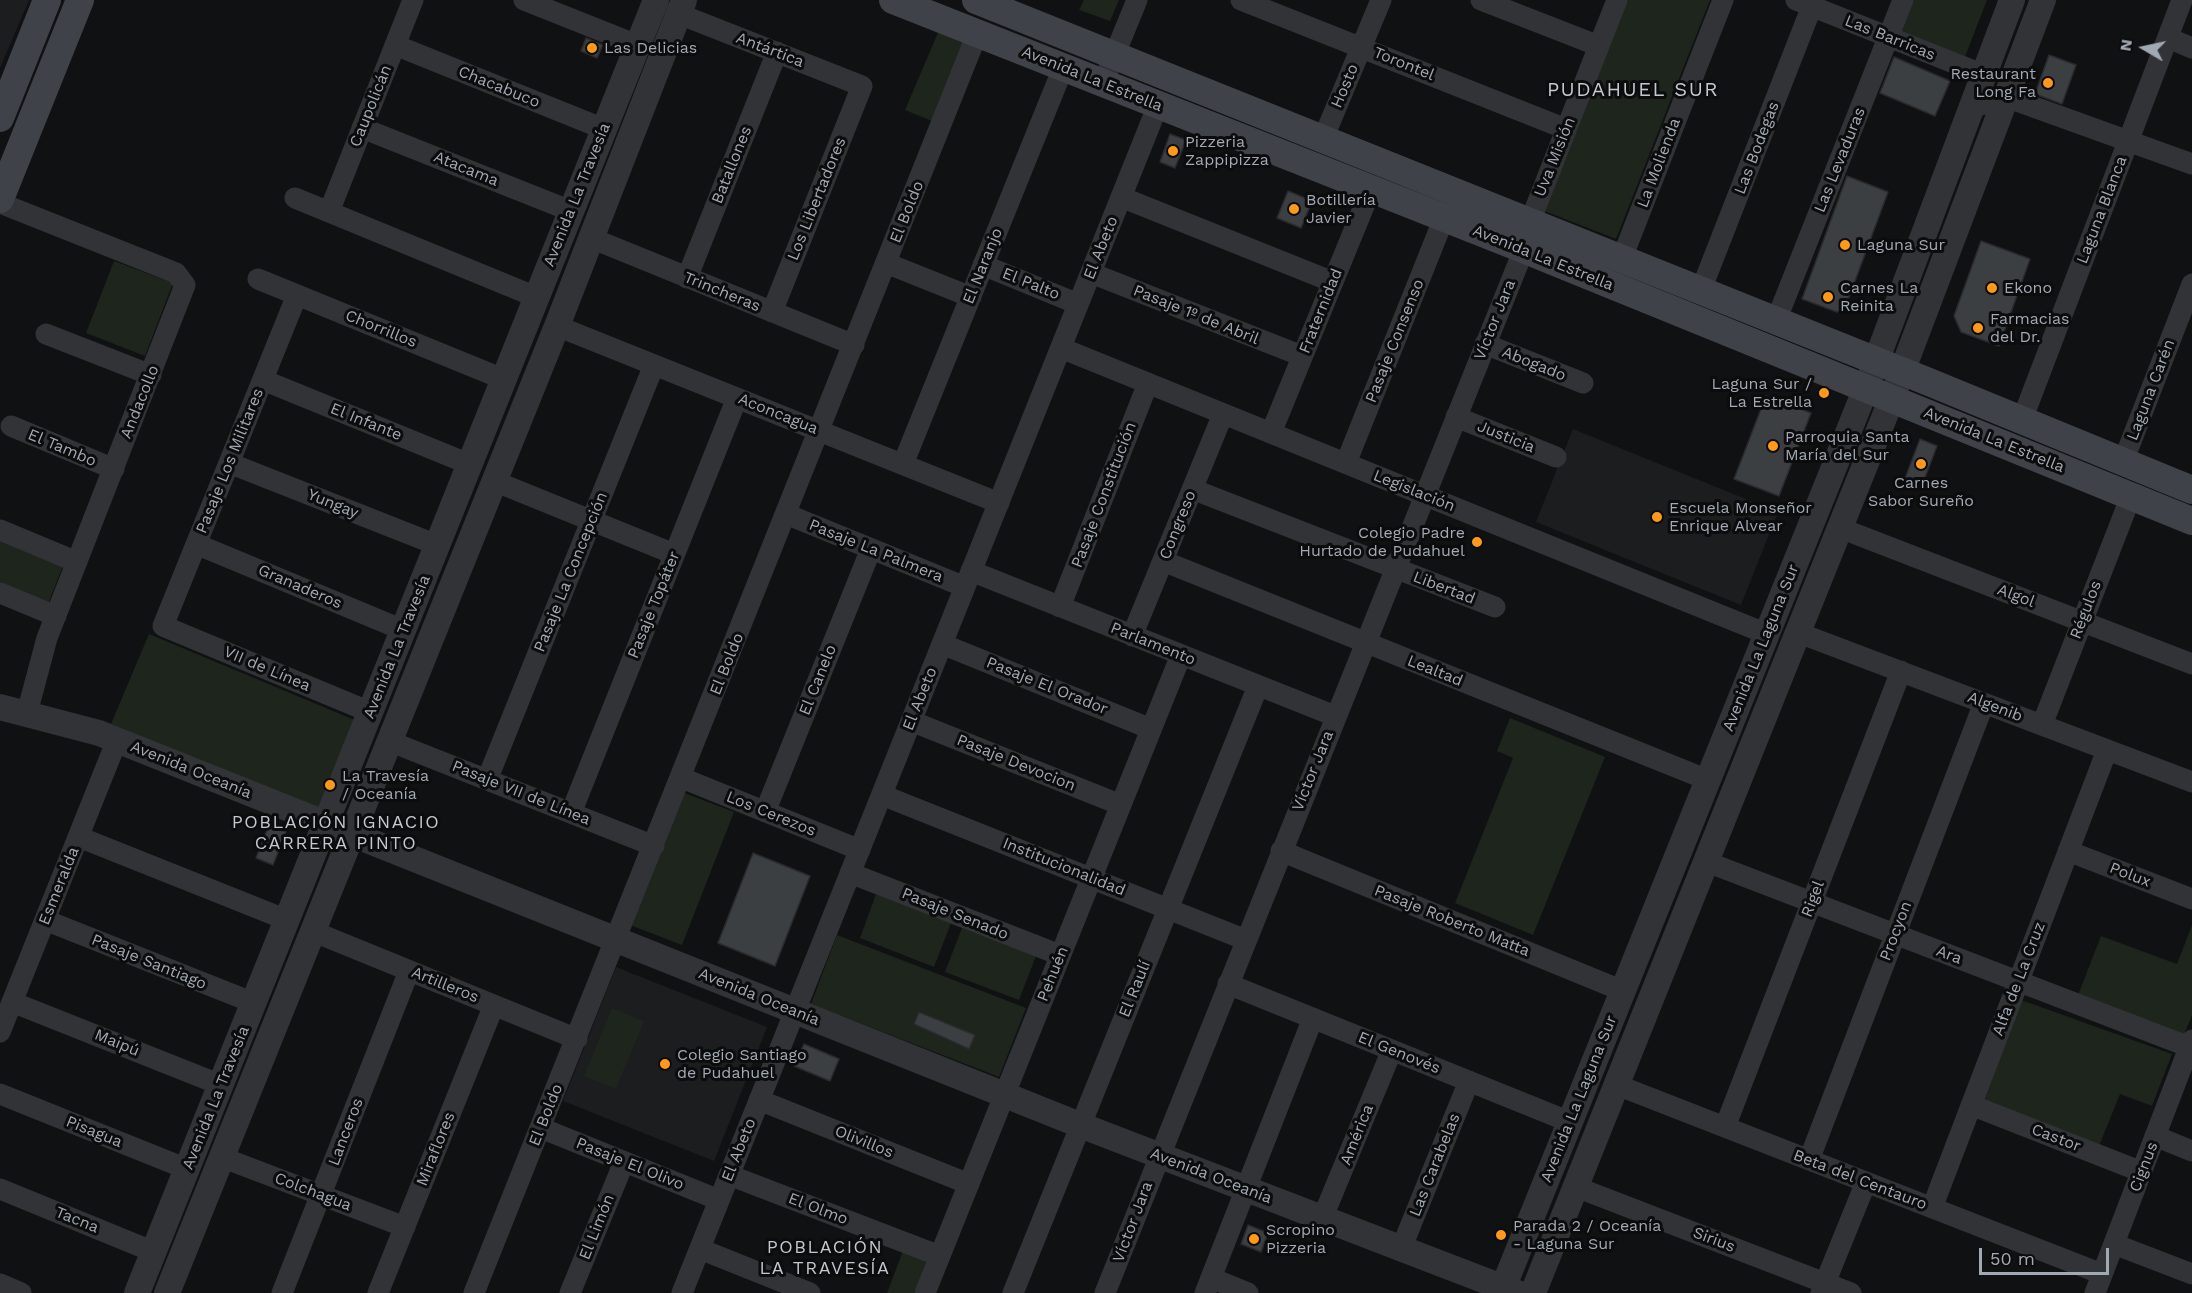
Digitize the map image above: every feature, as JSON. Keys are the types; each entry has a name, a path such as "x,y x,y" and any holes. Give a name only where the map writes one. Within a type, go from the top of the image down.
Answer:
{"main road":[{"path":"0,118 47,0"},
{"path":"0,201 80,0"},
{"name":"Avenida La Estrella","path":"893,0 1523,249 2192,521"},
{"name":"Avenida La Estrella","path":"976,0 1622,258 2192,490"}],"street":[{"name":"Caupolicán","path":"329,212 413,0"},
{"path":"524,0 637,45"},
{"name":"Avenida La Travesía","path":"137,1293 656,0"},
{"path":"1103,83 1137,0"},
{"name":"Torontel","path":"1241,0 1566,129"},
{"name":"Hosto","path":"1323,139 1381,0"},
{"path":"1481,0 1510,5 1599,46"},
{"name":"Uva Misión","path":"1523,249 1530,222 1617,0"},
{"name":"La Molienda","path":"1622,258 1723,0"},
{"name":"Las Levaduras","path":"1776,321 1903,0"},
{"name":"Avenida La Laguna Sur","path":"1533,1293 1892,398 1889,366 1971,108 2012,0"},
{"name":"Avenida La Laguna Sur","path":"1507,1291 1570,1122 1866,388 1889,366 2006,97 2043,0"},
{"name":"Laguna Blanca","path":"2022,420 2182,0"},
{"name":"Las Barricas","path":"1804,3 1984,75"},
{"name":"Las Bodegas","path":"1701,290 1804,3"},
{"name":"Avenida La Travesía","path":"167,1293 556,326 681,7"},
{"name":"Antártica","path":"681,7 777,52 862,86"},
{"name":"El Boldo","path":"474,1293 682,778 977,34"},
{"path":"2168,38 2192,48"},
{"name":"Chacabuco","path":"395,45 604,129"},
{"name":"Batallones","path":"687,278 777,52"},
{"name":"El Naranjo","path":"903,464 1063,68"},
{"name":"Los Libertadores","path":"772,312 862,86"},
{"path":"1971,108 2006,97 2192,164"},
{"name":"El Abeto","path":"682,1293 1158,105"},
{"name":"Atacama","path":"362,128 571,211"},
{"name":"Fraternidad","path":"1270,433 1371,189"},
{"path":"1121,197 1333,282"},
{"path":"294,198 536,297"},
{"name":"Andacollo","path":"0,201 181,276 185,285 184,293 36,670 27,713"},
{"name":"Pasaje Consenso","path":"1346,463 1444,218"},
{"name":"Trincheras","path":"591,238 854,345"},
{"name":"Víctor Jara","path":"1105,1293 1523,249"},
{"path":"886,263 971,297"},
{"name":"El Palto","path":"983,265 1078,304"},
{"name":"Pasaje 1º de Abril","path":"1091,273 1302,356"},
{"name":"Chorrillos","path":"258,279 503,379"},
{"name":"Laguna Carén","path":"2123,462 2192,284"},
{"name":"Pasaje Los Militares","path":"163,626 297,295"},
{"name":"Aconcagua","path":"556,326 999,503"},
{"path":"46,334 151,375"},
{"name":"Abogado","path":"1485,344 1583,383"},
{"name":"Legislación","path":"1061,348 1767,634"},
{"name":"Pasaje La Concepción","path":"487,780 654,364"},
{"name":"El Infante","path":"263,380 469,464"},
{"name":"Pasaje Constitución","path":"1060,607 1148,383"},
{"name":"Pasaje Topáter","path":"571,813 737,398"},
{"name":"Congreso","path":"1132,636 1223,414"},
{"name":"Justicia","path":"1456,417 1556,457"},
{"name":"El Tambo","path":"10,426 114,469"},
{"name":"Yungay","path":"229,463 437,545"},
{"path":"494,481 675,554"},
{"name":"Libertad","path":"1192,489 1495,608"},
{"name":"Régulos","path":"2042,725 2131,496"},
{"name":"Pasaje La Palmera","path":"786,514 870,549 968,579"},
{"name":"Algol","path":"1840,528 2192,664"},
{"path":"0,530 77,562"},
{"name":"Granaderos","path":"196,544 403,630"},
{"name":"El Canelo","path":"765,812 870,549"},
{"name":"Lealtad","path":"1162,561 1708,780"},
{"name":"Parlamento","path":"968,579 1060,607 1335,716"},
{"path":"0,592 56,616"},
{"name":"VII de Línea","path":"163,626 370,712"},
{"name":"Algenib","path":"1799,633 2192,782"},
{"name":"Pasaje El Orador","path":"942,644 1151,729"},
{"name":"Pehuén","path":"925,1293 1181,655"},
{"name":"Rigel","path":"1725,1127 1901,671"},
{"name":"El Raulí","path":"1013,1293 1258,686"},
{"name":"Procyon","path":"1809,1160 1984,703"},
{"name":"Avenida Oceanía","path":"0,707 78,726 117,740 1004,1095 1507,1291"},
{"name":"Pasaje Devocion","path":"911,721 1121,805"},
{"name":"Esmeralda","path":"0,1032 117,740"},
{"name":"Pasaje VII de Línea","path":"389,741 654,846"},
{"name":"Alfa de La Cruz","path":"1932,1208 2107,750"},
{"name":"Los Cerezos","path":"682,778 860,850"},
{"name":"Institucionalidad","path":"882,795 1246,940"},
{"path":"79,837 287,920"},
{"name":"Pasaje Roberto Matta","path":"1281,851 1623,992"},
{"name":"Polux","path":"2068,851 2192,898"},
{"name":"Ara","path":"1707,862 2191,1045"},
{"name":"Pasaje Senado","path":"850,873 1060,955"},
{"name":"Pasaje Santiago","path":"45,921 254,1003"},
{"name":"Artilleros","path":"312,931 577,1039"},
{"name":"Lanceros","path":"282,1293 409,970"},
{"name":"El Genovés","path":"1228,984 1570,1122"},
{"name":"Maipú","path":"12,1002 221,1085"},
{"name":"Miraflores","path":"378,1293 494,1005"},
{"path":"1248,1293 1208,1286 1313,1018"},
{"name":"Cignus","path":"2099,1283 2191,1045"},
{"name":"América","path":"1323,1219 1392,1050"},
{"name":"Las Carabelas","path":"1401,1249 1469,1082"},
{"name":"Beta del Centauro","path":"1617,1085 1932,1208 2099,1283"},
{"name":"Pisagua","path":"0,1094 187,1169"},
{"name":"Olivillos","path":"759,1100 969,1184"},
{"name":"Castor","path":"1971,1105 2142,1172"},
{"name":"Pasaje El Olivo","path":"541,1128 719,1200"},
{"path":"2155,1136 2192,1151"},
{"name":"Colchagua","path":"221,1157 405,1227"},
{"name":"El Limón","path":"570,1293 624,1162"},
{"name":"El Olmo","path":"729,1175 940,1256"},
{"path":"1823,1288 1866,1182"},
{"name":"Sirius","path":"1576,1187 1823,1288 1851,1293"},
{"name":"Tacna","path":"0,1189 154,1252"},
{"path":"2114,1244 2192,1274"},
{"path":"700,1248 810,1293"},
{"path":"0,1284 21,1293"}],"shaded area":[{"path":"0,0 29,0 0,68"},
{"path":"1084,0 1119,0 1110,21 1079,10"},
{"path":"1625,0 1710,0 1616,239 1542,210"},
{"path":"1909,0 1987,0 1963,62 1894,36"},
{"path":"940,28 966,39 932,121 905,110"},
{"path":"114,261 173,283 145,356 86,333"},
{"name":"Escuela Monseñor Enrique Alvear","path":"1573,429 1778,512 1741,605 1536,522"},
{"path":"0,537 64,563 48,604 0,585"},
{"path":"149,634 357,721 317,810 111,724"},
{"path":"1510,718 1605,757 1533,935 1455,903 1513,758 1497,751"},
{"path":"682,792 734,812 682,945 630,925"},
{"path":"876,894 951,923 934,967 860,938"},
{"path":"2192,925 2192,1015 2184,1035 2078,995 2101,936 2177,964"},
{"path":"962,928 1036,956 1019,1000 945,972"},
{"path":"837,935 1026,1008 999,1077 811,1004"},
{"name":"Colegio Santiago de Pudahuel","path":"616,967 767,1027 714,1161 563,1101"},
{"path":"2021,1000 2172,1054 2152,1106 2120,1094 2099,1146 1984,1102"},
{"path":"612,1008 644,1021 616,1089 584,1076"},
{"path":"903,1251 927,1260 914,1293 887,1293"}],"building":[{"name":"Las Delicias","path":"586,38 603,45 597,58 581,51"},
{"path":"2049,55 2076,65 2062,104 2035,94"},
{"path":"1894,57 1950,81 1935,116 1880,93"},
{"name":"Pizzeria Zappipizza","path":"1170,134 1186,140 1175,168 1160,162"},
{"name":"Laguna Sur","path":"1847,176 1888,192 1845,308 1837,312 1802,299"},
{"name":"Botillería Javier","path":"1288,191 1312,201 1301,228 1277,218"},
{"name":"Ekono","path":"1981,241 2030,259 1999,346 1961,332 1954,316"},
{"name":"Parroquia Santa María del Sur","path":"1766,396 1811,413 1779,496 1734,479"},
{"name":"Carnes Sabor Sureño","path":"1920,439 1937,446 1921,488 1904,481"},
{"path":"269,825 286,832 273,865 256,858"},
{"path":"753,853 810,876 775,966 718,943"},
{"path":"919,1012 975,1035 969,1049 914,1024"},
{"path":"804,1044 839,1059 830,1081 794,1066"},
{"name":"Scropino Pizzeria","path":"1248,1225 1268,1233 1261,1252 1241,1244"}],"place":[{"name":"Las Delicias","path":"592,48"},
{"name":"Restaurant Long Fa","path":"2048,83"},
{"name":"Pizzeria Zappipizza","path":"1173,151"},
{"name":"Botillería Javier","path":"1294,209"},
{"name":"Laguna Sur","path":"1845,245"},
{"name":"Ekono","path":"1992,288"},
{"name":"Carnes La Reinita","path":"1828,297"},
{"name":"Farmacias del Dr.","path":"1978,328"},
{"name":"Laguna Sur / La Estrella","path":"1824,393"},
{"name":"Parroquia Santa María del Sur","path":"1773,446"},
{"name":"Carnes Sabor Sureño","path":"1921,464"},
{"name":"Escuela Monseñor Enrique Alvear","path":"1657,517"},
{"name":"Colegio Padre Hurtado de Pudahuel","path":"1477,542"},
{"name":"La Travesía / Oceanía","path":"330,785"},
{"name":"Colegio Santiago de Pudahuel","path":"665,1064"},
{"name":"Parada 2 / Oceanía - Laguna Sur","path":"1501,1235"},
{"name":"Scropino Pizzeria","path":"1254,1239"}],"district":[{"name":"PUDAHUEL SUR","path":"1633,90"},
{"name":"POBLACIÓN IGNACIO CARRERA PINTO","path":"336,833"},
{"name":"POBLACIÓN LA TRAVESÍA","path":"825,1258"}]}
